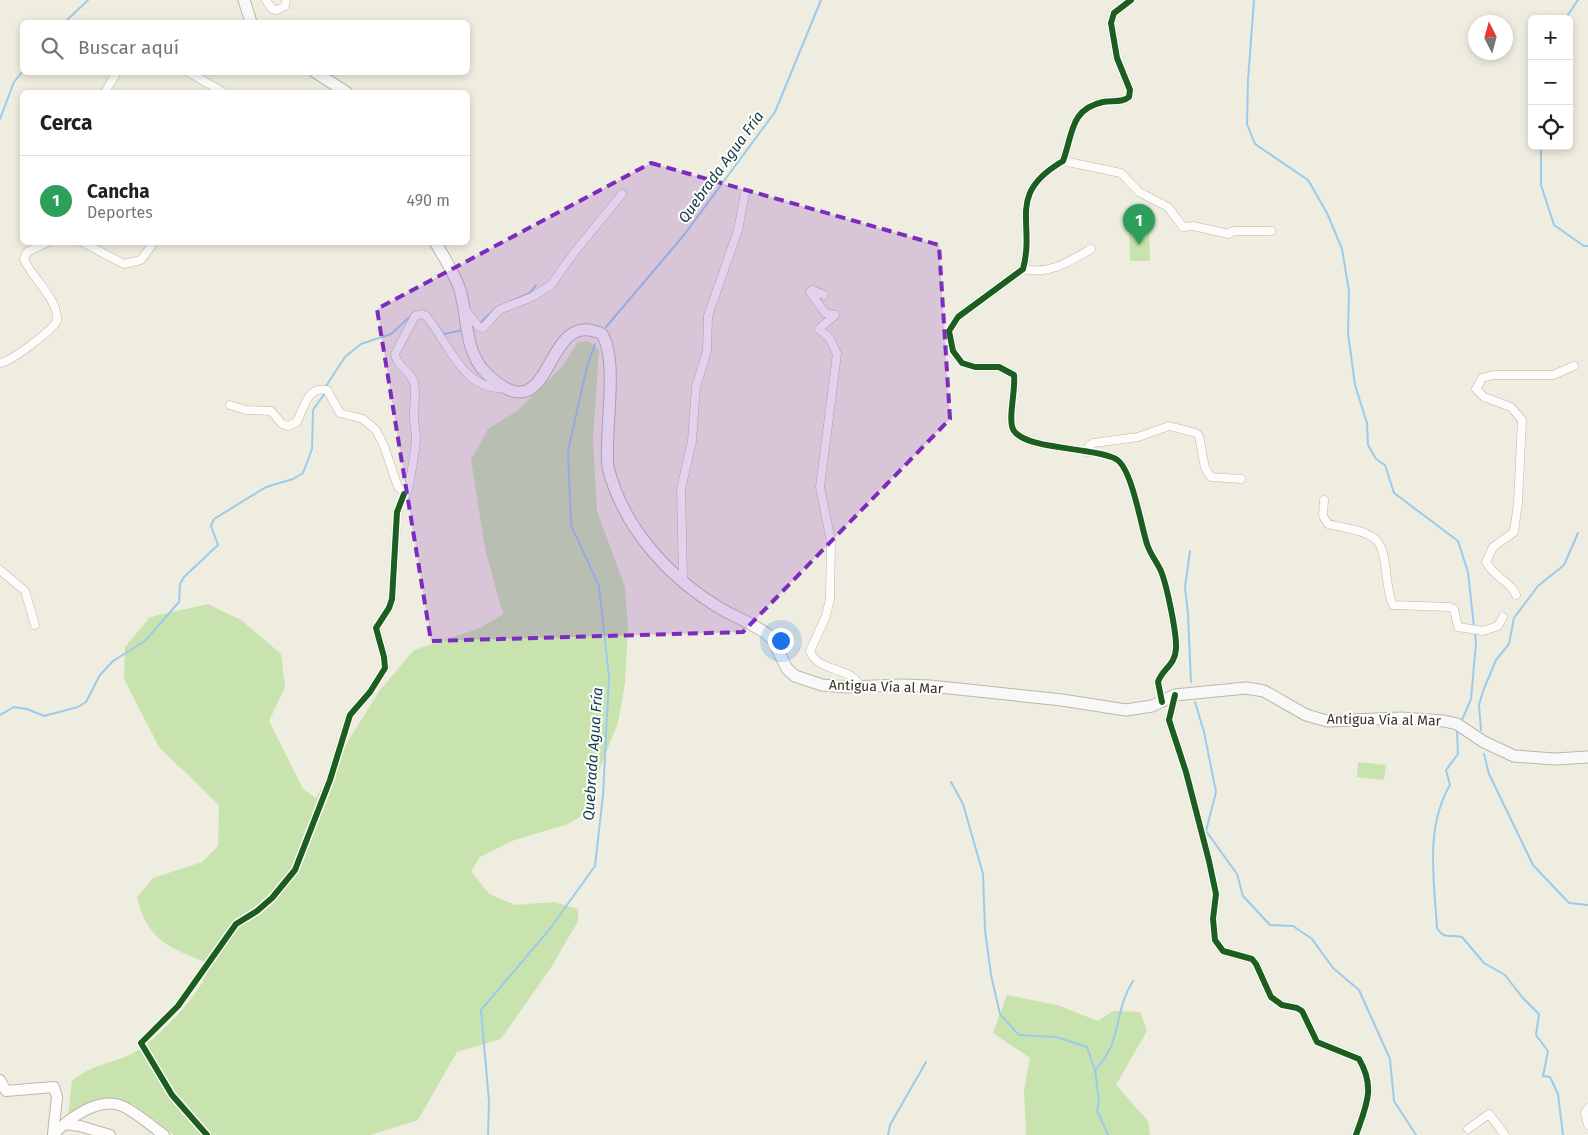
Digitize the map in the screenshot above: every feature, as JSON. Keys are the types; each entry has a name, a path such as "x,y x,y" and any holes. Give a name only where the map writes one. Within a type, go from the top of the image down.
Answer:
{"main road":[{"path":"244,0 250,20"},
{"path":"320,75 343,90"},
{"path":"437,245 460,287 466,311 469,342 475,359 482,369 504,388"},
{"name":"Antigua Vía al Mar","path":"504,388 522,391 536,384 547,371 560,345 575,331 584,329 602,334 606,341 609,362 606,453 612,483 626,514 646,546 683,580 723,610 767,634 773,640 787,669 795,676 822,685 930,686 1062,700 1126,710 1152,706 1175,695 1246,688 1264,690 1306,715 1327,721 1400,718 1444,721 1457,724 1484,742 1514,756 1555,760 1588,757"}],"street":[{"path":"266,0 272,9 276,10 285,6 286,0"},
{"path":"1131,0 1114,13 1111,22 1117,58 1130,90 1130,97 1123,101 1095,104 1082,110 1077,117 1062,161 1049,169 1030,190 1025,223 1026,257 1023,269 954,321 949,331 953,351 958,360 966,365 999,367 1014,375 1011,425 1017,434 1032,441 1109,457 1122,464 1129,480 1150,553 1160,570 1176,638 1176,650 1172,664 1158,682 1162,702"},
{"path":"106,90 116,75"},
{"path":"193,75 220,90"},
{"path":"1062,161 1121,173 1139,192 1168,206 1183,227 1192,226 1229,234 1234,231 1271,231"},
{"path":"683,580 681,489 692,441 696,387 707,351 708,316 738,230 745,193"},
{"path":"466,311 479,327 483,328 499,310 532,297 551,285 573,254 622,194"},
{"path":"0,363 7,362 22,351 48,331 57,320 55,309 39,279 24,259 27,252 42,245"},
{"path":"88,245 124,264 141,260 152,245"},
{"path":"1023,269 1030,271 1060,268 1091,249"},
{"path":"824,295 812,290 810,292 825,313 835,315 819,329 830,339 837,354 820,487 831,542 830,599 826,616 810,652 815,660 851,676 860,686"},
{"path":"207,1135 172,1095 141,1042 183,1000 236,924 257,912 272,898 300,859 330,780 350,715 370,692 385,668 376,628 392,599 397,512 404,494 408,493 410,488 410,467 416,438 414,419 415,393 412,379 398,362 395,354 415,316 422,314 426,316 458,364 472,379 481,386 493,389 504,388"},
{"path":"1516,595 1512,586 1493,574 1486,562 1493,547 1514,532 1518,504 1522,420 1511,407 1484,397 1476,390 1482,378 1493,375 1553,375 1574,366"},
{"path":"230,405 246,410 270,411 282,424 288,426 297,422 303,406 311,394 321,389 327,390 340,413 363,419 376,430 384,446 398,488 404,494"},
{"path":"1087,452 1089,446 1094,443 1138,437 1169,426 1196,433 1199,436 1205,468 1211,476 1241,479"},
{"path":"1324,500 1323,516 1328,524 1361,532 1374,538 1380,545 1393,605 1419,604 1449,607 1454,609 1458,627 1483,631 1498,626 1504,617"},
{"path":"0,570 25,591 35,625"},
{"path":"1175,695 1169,720 1186,772 1216,894 1213,919 1215,940 1223,951 1252,960 1256,964 1271,997 1282,1005 1302,1011 1317,1042 1355,1055 1359,1059 1368,1077 1369,1093 1356,1135"},
{"path":"0,1080 6,1091 54,1087 57,1097 54,1134"},
{"path":"54,1134 84,1111 103,1105 121,1105 164,1135"},
{"path":"1588,1108 1585,1113 1588,1125"},
{"path":"1468,1129 1488,1114 1505,1135"},
{"path":"65,1124 80,1126 110,1135"}],"highlighted area":[{"path":"651,163 939,245 950,419 743,632 431,641 377,309"}],"green space":[{"path":"1149,228 1150,261 1130,261 1129,229"},
{"path":"588,341 599,349 593,439 597,511 625,587 628,628 625,683 618,723 598,773 588,812 568,824 512,841 480,857 471,871 489,894 515,905 554,902 578,909 578,921 552,966 501,1039 457,1052 418,1120 371,1135 174,1135 133,1104 100,1099 68,1116 72,1081 96,1067 135,1052 154,1038 196,993 207,972 203,961 178,951 153,932 146,922 137,897 153,878 202,862 218,846 219,805 159,747 124,679 125,647 150,617 208,604 241,620 281,654 285,687 269,721 303,789 316,798 380,690 414,650 480,628 503,614 485,549 471,460 488,429 517,411 561,368 577,343"},
{"path":"1358,762 1386,765 1384,780 1357,777"},
{"path":"1007,995 1057,1005 1098,1021 1113,1011 1140,1012 1147,1031 1116,1085 1148,1121 1150,1135 1026,1135 1024,1091 1030,1058 993,1033"}],"waterway":[{"path":"67,20 88,0"},
{"name":"Quebrada Agua Fría","path":"606,327 684,235 775,112 821,0"},
{"path":"1254,0 1247,124 1255,144 1308,180 1327,213 1342,249 1349,291 1348,333 1355,385 1367,423 1368,445 1376,459 1385,465 1394,493 1458,541 1468,572 1474,627"},
{"path":"1568,15 1578,0"},
{"path":"0,119 14,82 20,74"},
{"path":"1541,150 1541,185 1554,225 1584,246 1588,246"},
{"path":"516,299 530,293 536,285"},
{"path":"480,323 496,308"},
{"path":"326,386 345,357 361,344 391,334 413,314"},
{"path":"428,314 444,334 463,330"},
{"name":"Quebrada Agua Fría","path":"488,1135 489,1101 481,1010 549,930 595,866 603,795 609,677 599,586 571,525 568,451 586,371 595,344"},
{"path":"0,715 14,707 27,709 44,716 78,707 86,702 100,675 113,661 145,641 179,602 180,584 184,577 218,545 211,526 214,519 266,487 293,479 303,473 312,449 313,410 325,393"},
{"path":"1481,730 1479,705 1483,691 1496,660 1509,644 1514,618 1538,586 1564,565 1578,533"},
{"path":"1190,551 1185,587 1191,682"},
{"path":"1462,720 1471,699 1476,643 1475,632"},
{"path":"1195,702 1204,732 1216,792 1206,831 1237,874 1243,896 1270,925 1293,926 1312,939 1333,968 1359,990 1390,1059 1394,1101 1416,1135"},
{"path":"1457,730 1458,754 1446,770 1450,785 1442,801 1434,836 1433,873 1437,928 1442,934 1462,937 1484,963 1505,975 1522,997 1539,1014 1536,1035 1548,1051 1543,1076 1550,1077 1558,1094 1563,1135"},
{"path":"1484,754 1489,774 1533,865 1569,903 1588,905"},
{"path":"951,782 963,804 983,874 985,930 991,975 1000,1014 1019,1035 1056,1037 1087,1047 1095,1070"},
{"path":"1108,1135 1097,1110 1099,1101 1095,1070 1110,1049 1123,1004 1133,981"},
{"path":"888,1135 890,1125 926,1062"}],"cycle path":[{"path":"1131,0 1114,13 1111,23 1117,58 1130,90 1129,97 1123,100 1092,105 1078,117 1071,132 1063,161 1045,173 1034,185 1028,197 1026,210 1026,252 1023,269 958,317 949,331 953,351 962,363 975,367 999,367 1014,375 1011,420 1014,431 1021,437 1046,445 1106,455 1122,464 1131,485 1148,548 1159,568 1169,598 1176,649 1173,660 1158,682 1162,702"},
{"path":"207,1135 172,1095 141,1043 178,1006 236,924 257,911 272,898 295,870 330,780 350,715 370,692 385,668 376,628 389,608 392,599 397,512 404,494"},
{"path":"1175,695 1169,720 1186,772 1216,894 1213,919 1215,940 1223,951 1252,959 1271,997 1282,1005 1302,1011 1317,1042 1359,1059 1367,1079 1368,1097 1356,1135"}],"place":[{"name":"Cancha","path":"1139,245"}]}
